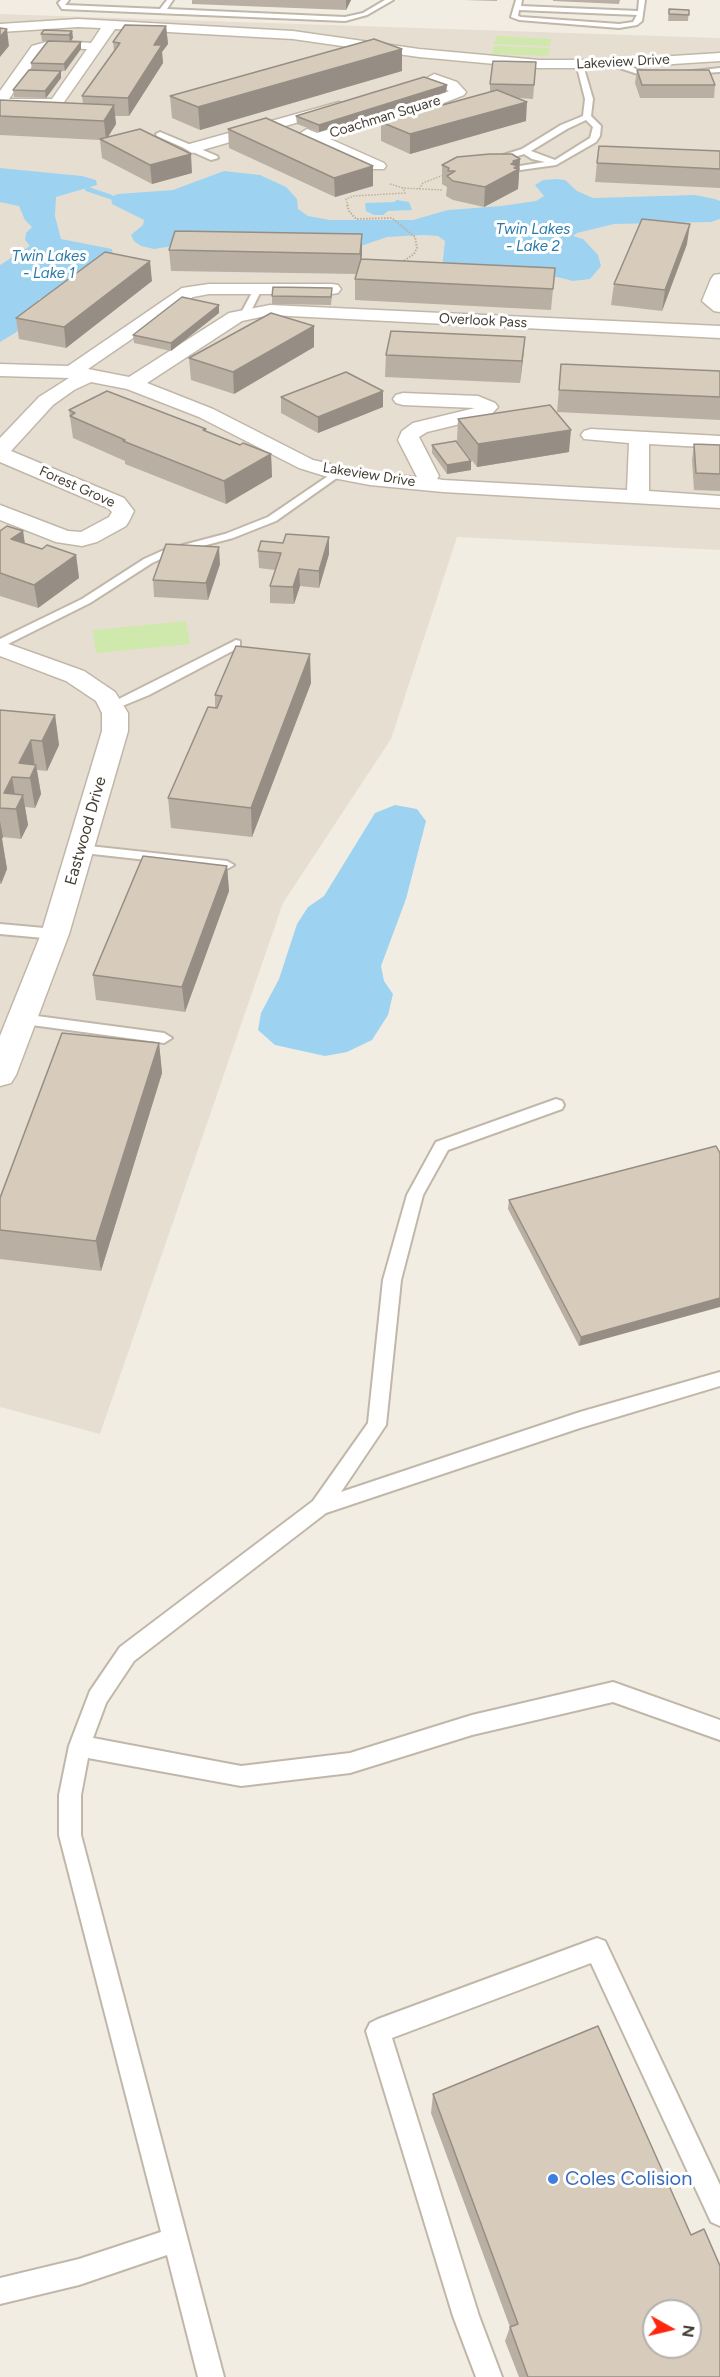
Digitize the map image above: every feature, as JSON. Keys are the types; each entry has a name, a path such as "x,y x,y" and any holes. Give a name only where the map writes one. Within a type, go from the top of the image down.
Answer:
{"street":[{"name":"Lakeview Drive","path":"0,28 51,24 311,36 453,57 539,64 579,65 720,57"},
{"name":"Lakeview Drive","path":"0,33 102,26"},
{"path":"97,45 41,46 1,100 3,103 16,105 45,105 57,102 97,45 102,26"},
{"name":"Coachman Square","path":"315,138 426,105 459,92 452,85 428,80 453,57"},
{"name":"Coachman Square","path":"192,148 357,101"},
{"name":"Coachman Square","path":"280,123 378,166"},
{"path":"720,279 711,301 720,307"},
{"path":"81,373 188,292 332,289"},
{"name":"Overlook Pass","path":"132,384 204,336 246,313 282,310 720,332"},
{"name":"Lakeview Drive","path":"0,370 81,373 132,384 206,413 306,464 337,473 425,484 638,499 720,502"},
{"name":"Forest Grove","path":"0,512 64,537 82,539 118,521 123,511 116,503 0,452 46,401 81,373"},
{"path":"403,399 474,402 488,407 482,413 420,427 409,435 408,440 428,476 425,484"},
{"path":"591,435 720,442"},
{"path":"638,499 639,437"},
{"path":"0,646 75,676 106,697 111,706"},
{"name":"Eastwood Drive","path":"0,1075 55,934 115,731 115,713 111,706"}],"lane":[{"path":"66,0 60,5 68,8 345,19 365,14 390,0"},
{"path":"162,11 170,0"},
{"path":"519,0 514,17 532,22 608,25 635,24 640,20 642,0"},
{"path":"517,8 641,13"},
{"path":"614,63 641,73 666,73"},
{"path":"579,65 589,99 587,117"},
{"path":"678,72 720,70"},
{"path":"587,117 597,126 596,136 556,163 520,168 503,164 500,159 525,151 564,127 587,117"},
{"path":"160,134 214,158"},
{"path":"525,151 535,157 556,163"},
{"path":"246,313 258,289"},
{"path":"0,646 86,601 148,561 168,552 229,536 272,519 337,473"},
{"path":"111,706 145,692 236,644"},
{"path":"80,849 227,866"},
{"path":"0,929 55,934"},
{"path":"22,1019 164,1038"},
{"path":"211,2377 70,1835 70,1795 80,1746 97,1698 127,1654 320,1507 377,1425 392,1280 415,1195 442,1146 556,1105"},
{"path":"320,1507 580,1420 720,1379"},
{"path":"80,1746 241,1776 350,1763 472,1725 613,1692 720,1730"},
{"path":"489,2377 466,2316 378,2031 597,1948 720,2213"},
{"path":"0,2291 79,2272 175,2240"}],"path":[{"path":"419,189 420,185 430,179 449,173"},
{"path":"398,264 414,254 417,248 415,237 393,219 356,219 349,211 346,200 354,196 405,194 403,188"}],"shaded area":[{"path":"0,14 720,38 720,550 457,537 391,739 283,903 100,1434 0,1407"}],"green space":[{"path":"496,36 551,39 550,46 494,44"},
{"path":"494,46 550,48 548,56 492,54"},
{"path":"186,621 190,644 96,653 93,630"}],"water":[{"name":"Twin Lakes - Lake 1","path":"0,168 82,176 96,180 97,185 56,197 55,216 61,239 112,249 113,256 49,296 39,299 31,319 0,342 0,265 30,246 25,240 26,233 32,227 25,220 19,206 0,202"},
{"name":"Twin Lakes - Lake 2","path":"224,171 260,175 286,187 297,199 298,209 308,216 330,220 413,220 448,210 536,201 544,196 535,185 543,180 557,179 565,180 577,191 593,198 695,195 715,199 720,201 720,219 711,222 614,224 577,233 573,236 583,239 598,255 601,266 590,279 573,281 557,277 469,276 442,268 445,241 438,236 387,237 361,246 173,246 154,249 141,246 134,241 131,235 143,225 144,220 112,204 111,197 118,194 173,190"},
{"path":"397,200 409,202 412,210 388,211 383,215 374,215 366,211 365,203"},
{"path":"395,805 417,809 426,821 406,899 381,966 384,981 393,994 388,1015 372,1040 347,1052 325,1056 275,1045 258,1030 261,1013 279,979 297,924 308,907 324,896 375,813"}],"building":[{"path":"669,9 689,10 689,15 669,14"},
{"path":"125,25 166,26 154,45 162,45 128,98 82,96 120,43 113,42"},
{"path":"0,28 7,29 0,37"},
{"path":"44,30 72,31 69,35 41,34"},
{"path":"374,39 402,49 198,107 170,96"},
{"path":"48,41 81,42 64,64 31,63"},
{"path":"493,61 536,62 534,85 490,84"},
{"path":"29,70 61,71 45,91 13,90"},
{"path":"637,70 709,70 715,85 642,85"},
{"path":"424,77 447,85 319,125 296,116"},
{"path":"497,90 527,102 410,134 381,122"},
{"path":"0,100 114,105 104,121 0,116"},
{"path":"266,118 373,166 334,178 228,129"},
{"path":"140,129 191,154 150,165 100,139"},
{"path":"599,146 720,151 720,169 597,163"},
{"path":"512,154 520,159 511,164 518,166 514,168 519,169 485,187 453,181 447,176 455,171 448,171 449,168 442,165 457,157"},
{"path":"642,219 690,224 665,290 614,284"},
{"path":"175,231 362,234 360,254 169,250"},
{"path":"105,252 150,261 64,327 16,318"},
{"path":"361,259 555,268 553,289 355,279"},
{"path":"273,287 332,288 331,297 272,296"},
{"path":"182,297 219,305 171,343 133,335"},
{"path":"271,313 314,326 233,372 189,358"},
{"path":"391,331 525,337 522,361 386,355"},
{"path":"561,364 720,371 720,397 559,390"},
{"path":"346,372 383,391 318,417 281,397"},
{"path":"107,391 206,429 203,430 240,445 243,443 271,454 224,481 123,441 125,440 70,416 75,413 69,410"},
{"path":"550,405 571,430 478,444 458,419"},
{"path":"456,441 471,461 447,465 432,445"},
{"path":"694,444 720,445 720,474 696,473"},
{"path":"7,526 23,531 11,539 42,549 47,545 76,555 34,585 0,573 0,531"},
{"path":"286,534 329,537 319,571 299,569 293,587 270,586 281,553 258,551 261,541 283,543"},
{"path":"166,544 219,547 206,583 153,580"},
{"path":"236,646 310,654 251,808 168,798 208,707 217,708 222,696 215,695"},
{"path":"0,710 55,715 42,741 31,740 19,763 36,765 30,778 12,777 4,793 23,795 16,809 0,808"},
{"path":"143,856 227,866 182,987 93,975"},
{"path":"62,1033 159,1043 96,1241 0,1230 0,1198"},
{"path":"716,1146 720,1153 720,1298 581,1337 509,1200"},
{"name":"Coles Colision","path":"598,2026 691,2235 704,2229 720,2266 720,2377 528,2377 510,2327 518,2324 433,2094"}],"waterway":[{"path":"87,189 111,197"}],"place":[{"name":"Coles Colision","path":"553,2179"}]}
